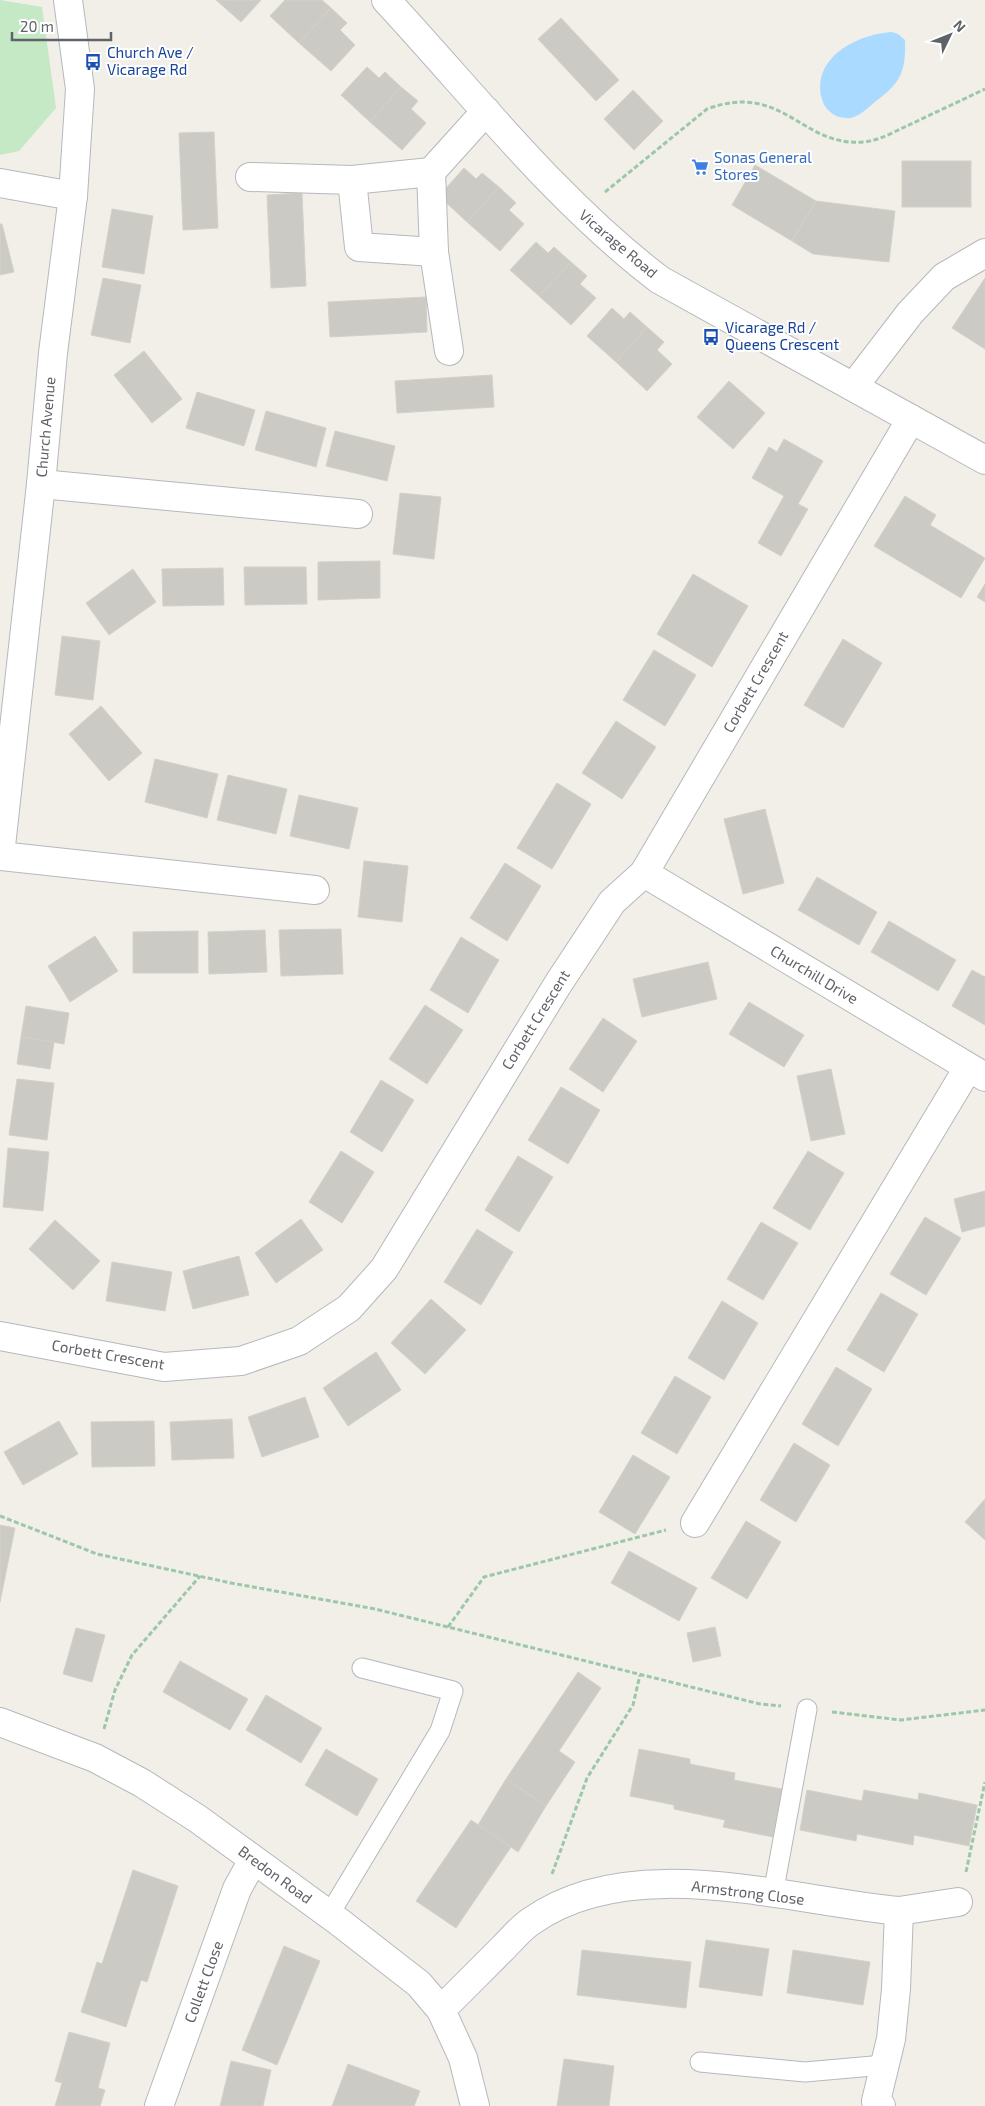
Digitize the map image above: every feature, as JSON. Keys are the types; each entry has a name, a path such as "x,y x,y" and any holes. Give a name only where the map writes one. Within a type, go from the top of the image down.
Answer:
{"street":[{"name":"Church Avenue","path":"0,855 41,484 53,353 73,196 80,89 68,0"},
{"name":"Vicarage Road","path":"386,0 580,214 620,250 660,280 985,460"},
{"path":"250,177 352,180 430,172 486,111"},
{"path":"430,172 434,252 449,351"},
{"path":"352,180 359,247 434,252"},
{"path":"0,183 73,196"},
{"path":"854,386 910,313 944,277 985,254"},
{"name":"Corbett Crescent","path":"0,1336 164,1367 241,1361 299,1341 349,1308 384,1269 558,984 612,902 644,873 911,419"},
{"path":"41,484 358,514"},
{"path":"0,855 315,890"},
{"name":"Churchill Drive","path":"644,873 977,1073"},
{"path":"695,1523 977,1073"},
{"name":"Bredon Road","path":"0,1722 95,1758 142,1783 198,1819 419,1984 441,2010 463,2058 475,2106"},
{"name":"Collett Close","path":"160,2106 237,1889 253,1860"},
{"name":"Armstrong Close","path":"441,2010 530,1922 568,1899 627,1885 659,1884 728,1887 898,1911 958,1902"},
{"path":"875,2104 891,2039 896,1989 898,1911"}],"lane":[{"path":"329,1915 440,1731 452,1691 362,1668"},
{"path":"773,1894 807,1709"},
{"path":"700,2062 805,2072 884,2065"}],"path":[{"path":"580,214 707,109 724,102 753,101 785,112 830,140 865,142 885,136 985,89"},
{"path":"0,1516 97,1554 200,1576 375,1609 760,1704 901,1720 985,1710"},
{"path":"448,1627 484,1577 695,1523"},
{"path":"95,1758 115,1690 132,1655 200,1576"},
{"path":"551,1875 587,1778 633,1705 640,1674"},
{"path":"958,1902 970,1858 985,1782"}],"green space":[{"path":"0,0 42,7 56,108 19,151 0,155"}],"water":[{"path":"892,32 905,40 905,51 903,68 891,88 857,116 850,118 839,117 826,108 822,99 820,84 823,72 830,60 852,43 878,34"}],"building":[{"path":"216,0 261,0 241,22"},
{"path":"285,0 322,0 331,8 299,43 270,16"},
{"path":"331,8 347,23 340,30 355,45 331,71 299,43"},
{"path":"561,18 619,80 596,101 538,39"},
{"path":"367,67 379,78 385,72 401,87 370,122 341,95"},
{"path":"401,87 418,101 411,109 426,123 402,150 370,122"},
{"path":"633,90 663,121 634,150 604,119"},
{"path":"214,132 218,228 183,230 179,133"},
{"path":"902,161 971,161 971,207 902,207"},
{"path":"755,165 816,201 792,241 732,205"},
{"path":"464,168 476,179 482,173 499,187 467,222 439,196"},
{"path":"499,187 516,203 509,210 524,224 500,251 467,222"},
{"path":"302,193 306,286 271,288 267,195"},
{"path":"816,201 895,211 889,262 813,254 792,241"},
{"path":"112,209 153,216 144,274 102,267"},
{"path":"0,224 2,224 14,272 0,275"},
{"path":"536,242 548,253 554,247 571,262 539,296 510,270"},
{"path":"571,262 587,276 580,284 596,298 571,325 539,296"},
{"path":"103,278 141,285 130,343 91,335"},
{"path":"985,278 985,349 952,328"},
{"path":"426,297 427,332 330,337 328,302"},
{"path":"612,308 624,319 630,312 647,327 616,362 587,336"},
{"path":"647,327 664,342 657,350 672,364 647,391 616,362"},
{"path":"144,351 182,399 152,423 114,375"},
{"path":"492,375 494,407 397,413 395,381"},
{"path":"729,381 765,413 733,449 697,417"},
{"path":"197,392 255,410 244,446 186,428"},
{"path":"266,411 326,428 316,467 255,450"},
{"path":"335,431 395,446 387,481 326,466"},
{"path":"784,439 823,461 798,504 808,509 781,556 758,543 784,496 752,478 769,447 777,452"},
{"path":"400,493 441,497 434,559 393,554"},
{"path":"905,496 936,515 930,525 985,558 961,598 874,546"},
{"path":"380,561 380,598 318,600 318,562"},
{"path":"244,567 306,567 307,604 245,605"},
{"path":"223,568 224,605 163,606 162,569"},
{"path":"133,569 156,602 109,635 86,603"},
{"path":"693,574 748,606 712,667 657,634"},
{"path":"985,584 985,602 977,597"},
{"path":"62,636 100,641 93,700 55,695"},
{"path":"843,639 882,663 843,728 804,705"},
{"path":"654,650 696,675 665,726 623,700"},
{"path":"101,706 142,753 109,781 69,734"},
{"path":"616,721 656,747 622,799 582,773"},
{"path":"155,759 218,774 207,818 145,802"},
{"path":"228,775 287,789 276,834 217,820"},
{"path":"557,783 591,804 552,869 517,848"},
{"path":"299,795 358,808 349,849 290,836"},
{"path":"765,809 784,883 743,894 724,819"},
{"path":"364,861 408,866 402,922 358,917"},
{"path":"505,863 541,886 507,941 470,918"},
{"path":"817,877 877,912 859,945 798,910"},
{"path":"889,921 956,960 938,991 871,952"},
{"path":"341,929 343,974 281,976 279,930"},
{"path":"265,930 267,972 209,974 208,932"},
{"path":"198,931 198,973 133,973 133,932"},
{"path":"95,936 118,971 70,1002 48,966"},
{"path":"461,937 499,960 468,1013 430,990"},
{"path":"708,962 717,999 642,1017 633,979"},
{"path":"972,970 985,977 985,1025 952,1006"},
{"path":"749,1002 804,1035 784,1067 729,1034"},
{"path":"425,1005 463,1030 427,1084 389,1059"},
{"path":"26,1006 69,1013 64,1044 21,1037"},
{"path":"603,1018 637,1041 603,1092 569,1069"},
{"path":"21,1037 54,1042 50,1069 17,1064"},
{"path":"831,1069 845,1134 811,1141 797,1076"},
{"path":"17,1079 54,1083 47,1140 9,1135"},
{"path":"381,1080 414,1100 382,1152 350,1132"},
{"path":"561,1087 600,1110 568,1164 528,1140"},
{"path":"8,1148 49,1152 43,1211 3,1207"},
{"path":"341,1151 374,1172 342,1223 309,1202"},
{"path":"808,1151 844,1173 810,1230 773,1208"},
{"path":"518,1156 553,1177 519,1232 485,1210"},
{"path":"985,1191 985,1226 962,1232 954,1199"},
{"path":"925,1217 961,1238 926,1295 890,1274"},
{"path":"301,1219 323,1250 276,1283 255,1253"},
{"path":"55,1220 100,1261 73,1290 29,1249"},
{"path":"761,1222 798,1243 763,1300 727,1279"},
{"path":"477,1229 513,1252 481,1305 444,1282"},
{"path":"239,1256 249,1295 193,1309 183,1271"},
{"path":"112,1262 172,1272 165,1311 106,1301"},
{"path":"881,1293 918,1314 884,1372 847,1350"},
{"path":"431,1299 466,1330 425,1374 391,1343"},
{"path":"722,1301 758,1323 724,1380 688,1358"},
{"path":"376,1352 401,1390 348,1426 323,1388"},
{"path":"836,1367 872,1389 838,1446 802,1424"},
{"path":"675,1376 711,1397 677,1454 641,1433"},
{"path":"305,1397 319,1437 262,1457 248,1417"},
{"path":"232,1419 234,1458 172,1460 170,1422"},
{"path":"59,1421 78,1454 23,1485 4,1452"},
{"path":"154,1421 155,1466 92,1467 91,1422"},
{"path":"794,1443 830,1465 796,1522 760,1500"},
{"path":"633,1455 670,1477 635,1534 599,1512"},
{"path":"985,1499 985,1540 965,1522"},
{"path":"746,1521 781,1542 747,1599 711,1578"},
{"path":"0,1525 15,1528 0,1602"},
{"path":"629,1551 697,1588 679,1621 611,1583"},
{"path":"715,1627 721,1656 693,1662 687,1633"},
{"path":"76,1628 105,1635 92,1682 63,1674"},
{"path":"180,1661 248,1699 230,1730 163,1692"},
{"path":"578,1672 601,1688 559,1751 575,1762 546,1806 506,1779"},
{"path":"266,1695 322,1728 301,1763 246,1730"},
{"path":"326,1749 378,1779 357,1816 305,1785"},
{"path":"639,1749 690,1759 690,1764 735,1773 734,1780 782,1789 773,1837 723,1827 725,1820 674,1809 674,1805 630,1796"},
{"path":"506,1779 546,1806 518,1852 478,1825"},
{"path":"807,1790 862,1801 864,1790 918,1800 919,1793 977,1805 969,1846 914,1835 913,1845 857,1834 856,1841 800,1830"},
{"path":"471,1820 511,1847 456,1928 416,1901"},
{"path":"133,1870 178,1886 147,1982 141,1980 126,2027 81,2012 97,1962 102,1964"},
{"path":"706,1940 769,1949 762,1996 699,1987"},
{"path":"284,1946 320,1961 277,2065 242,2050"},
{"path":"582,1950 691,1962 686,2008 577,1995"},
{"path":"793,1950 870,1962 863,2005 787,1993"},
{"path":"69,2032 110,2043 98,2088 105,2090 100,2106 55,2106 62,2083 55,2081"},
{"path":"564,2059 614,2066 609,2106 557,2106"},
{"path":"231,2061 271,2070 263,2106 220,2106"},
{"path":"348,2064 420,2091 414,2106 332,2106"}],"place":[{"name":"Church Ave / Vicarage Rd","path":"93,62"},
{"name":"Sonas General Stores","path":"700,167"},
{"name":"Vicarage Rd / Queens Crescent","path":"711,337"}]}
